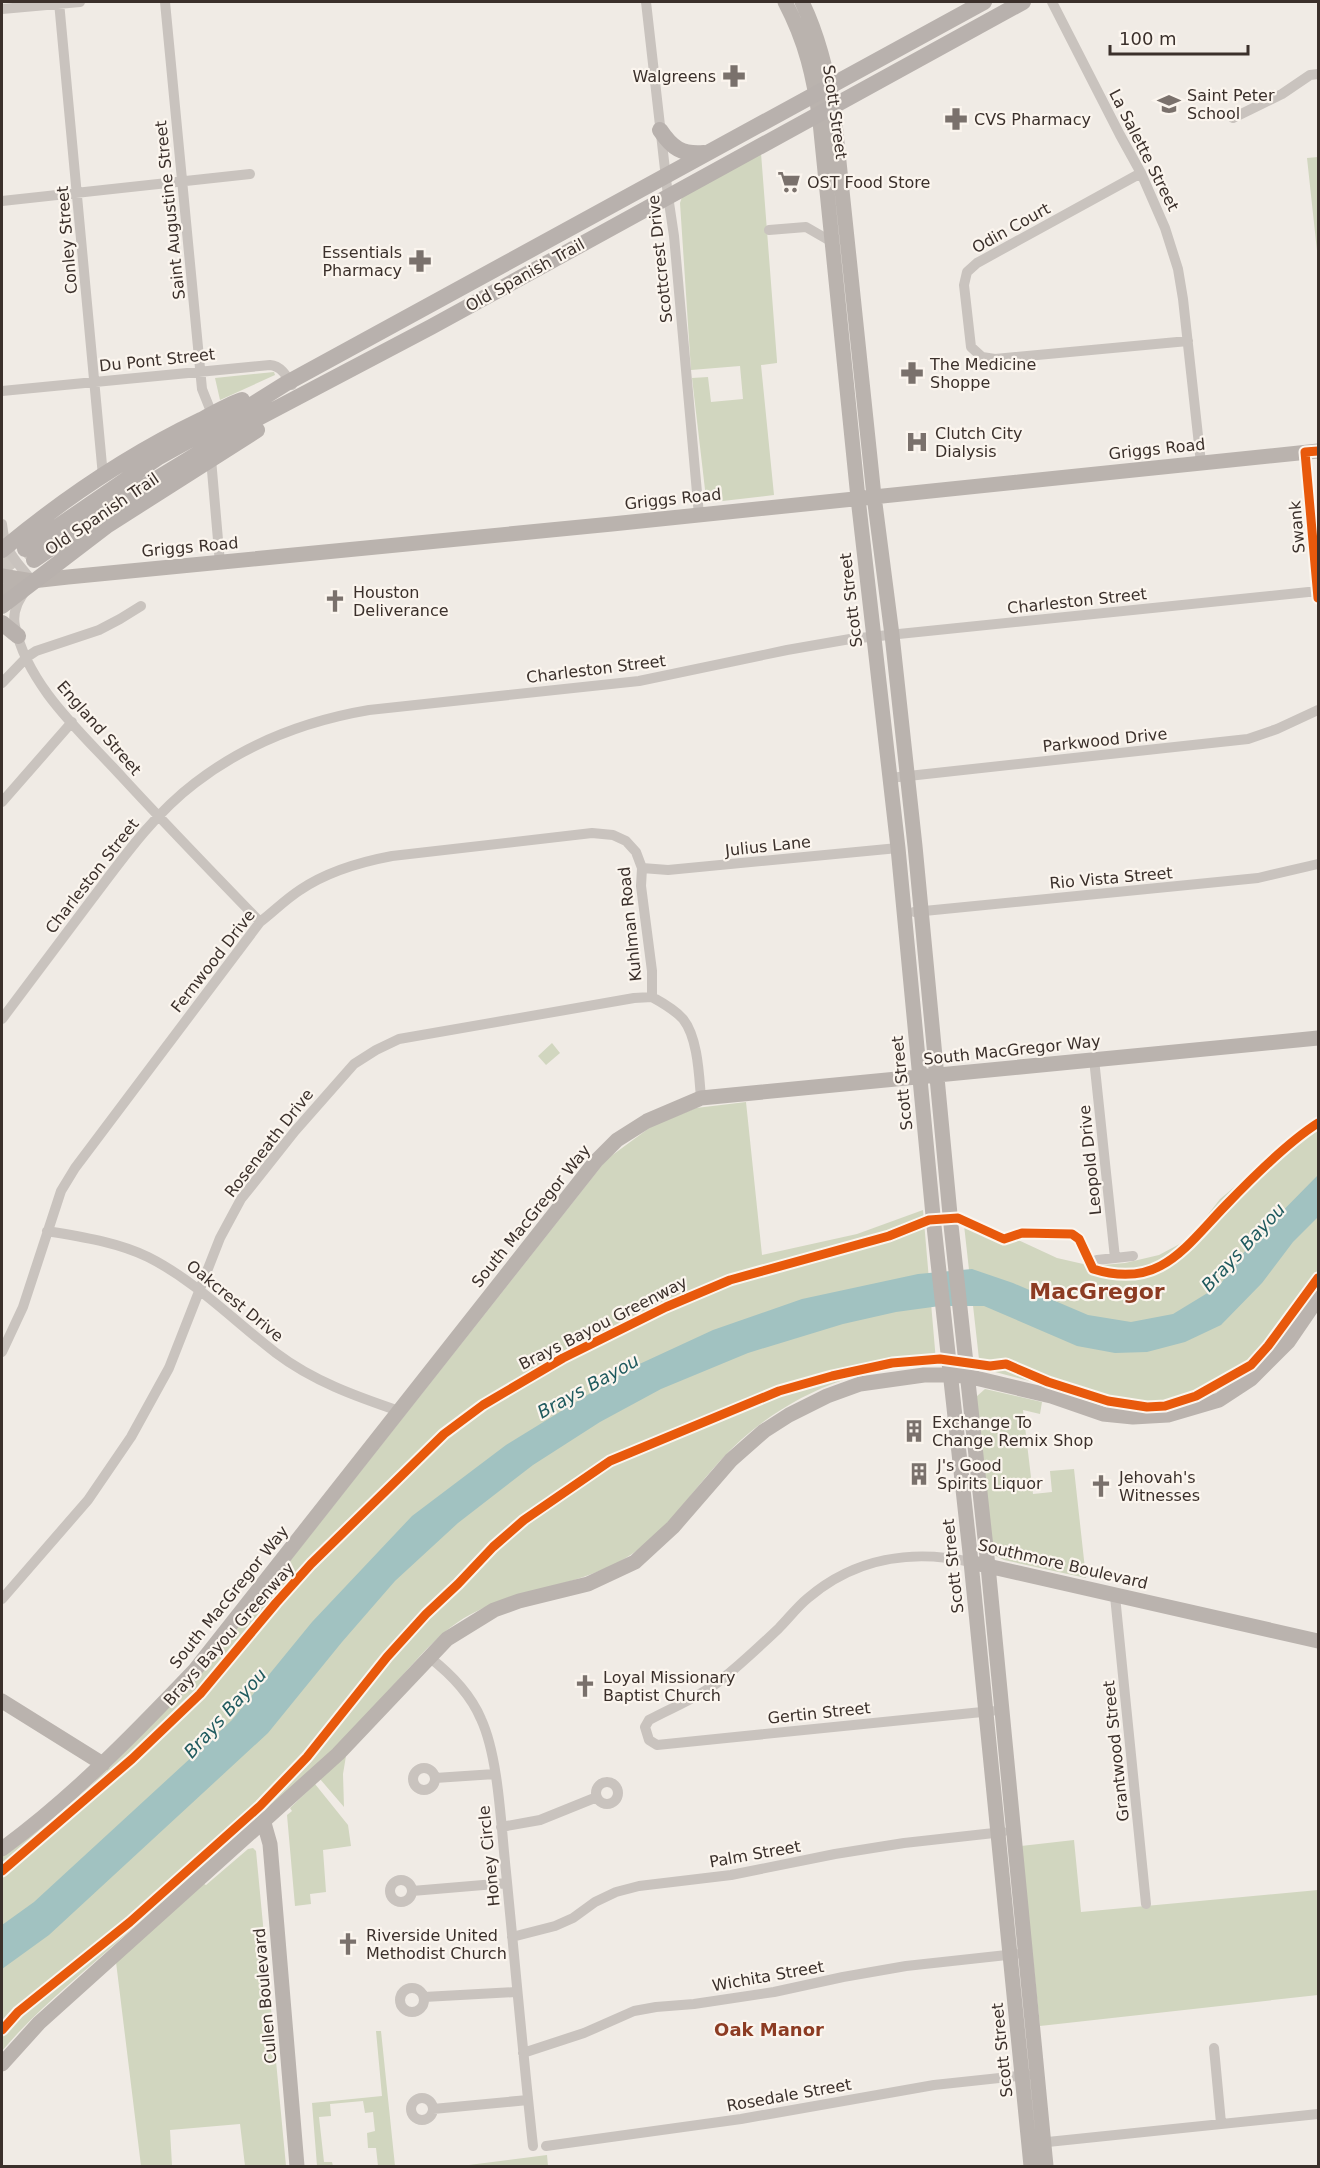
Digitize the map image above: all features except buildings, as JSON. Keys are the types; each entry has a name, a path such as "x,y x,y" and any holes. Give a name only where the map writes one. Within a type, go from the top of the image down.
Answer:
{"main road":[{"name":"Scott Street","path":"785,2 823,91"},
{"name":"Scott Street","path":"802,2 818,39 840,241 892,635 951,1225 956,1347 951,1375 985,1711 1005,1832"},
{"name":"Old Spanish Trail","path":"984,2 551,237 159,457 30,554 245,425 443,320 1023,2"},
{"path":"922,36 933,51"},
{"path":"660,129 667,141 682,152 708,153"},
{"path":"551,237 560,256"},
{"name":"Scott Street","path":"840,241 858,498 898,848 934,1226 956,1347 968,1376 1001,1710 1005,1832 1017,1954 1037,2143 1046,2166"},
{"path":"433,303 443,320"},
{"path":"4,548 103,476 166,437 238,401 288,383"},
{"path":"2,606 108,525 255,432 296,399"},
{"name":"Griggs Road","path":"2,592 32,581 1312,452"},
{"name":"Griggs Road","path":"2,576 32,581"},
{"path":"2,623 18,636"},
{"name":"South MacGregor Way","path":"2,1849 69,1796 122,1747 195,1670 596,1161 617,1140 646,1121 702,1098 1318,1038"},
{"path":"2,2064 39,2023 264,1823 338,1754 447,1639 494,1610 519,1601 588,1584 634,1562 674,1527 731,1460 764,1431 789,1415 828,1395 860,1383 914,1376 951,1375 968,1376 1051,1396 1103,1414 1132,1417 1168,1415 1220,1400 1251,1379 1288,1342 1318,1298"},
{"name":"Southmore Boulevard","path":"971,1562 1318,1641"},
{"path":"2,1701 103,1764"},
{"name":"Cullen Boulevard","path":"264,1823 270,1845 297,2166"},
{"name":"Scott Street","path":"1031,2166 1037,2143"}],"street":[{"path":"2,9 59,2 80,2"},
{"name":"Conley Street","path":"59,2 103,476"},
{"name":"Saint Augustine Street","path":"165,2 204,398 212,414"},
{"name":"Scottcrest Drive","path":"646,2 674,236 699,514"},
{"name":"La Salette Street","path":"1052,2 1142,173 1157,206 1178,270 1201,463"},
{"path":"1233,118 1282,94 1314,74"},
{"name":"Odin Court","path":"1142,173 977,263 967,272 964,285 971,347 982,357 996,359 1188,341"},
{"path":"2,201 250,174"},
{"path":"769,230 806,227 840,241"},
{"name":"Du Pont Street","path":"2,391 201,370 276,365 282,369 296,399"},
{"name":"Swank","path":"1312,452 1318,598"},
{"path":"211,459 220,563"},
{"path":"2,524 4,548 32,581"},
{"name":"England Street","path":"32,581 18,602 15,625 37,679 72,722 158,816 260,922"},
{"name":"Charleston Street","path":"2,1019 129,849 158,816 194,784 227,761 263,741 295,728 369,710 639,681 850,639 1318,591"},
{"path":"2,683 36,651 99,630 141,606"},
{"name":"Parkwood Drive","path":"890,778 1248,739 1277,729 1318,710"},
{"path":"2,802 72,722"},
{"name":"Fernwood Drive","path":"2,1352 23,1307 61,1191 75,1168 260,922 299,890 326,875 362,862 392,856 592,833 613,835 627,841"},
{"name":"Kuhlman Road","path":"627,841 636,852 642,868 652,971 652,997 670,1007 684,1020 697,1051 702,1098"},
{"name":"Julius Lane","path":"642,868 668,870 898,848"},
{"name":"Rio Vista Street","path":"904,913 1236,881 1276,876 1318,864"},
{"name":"Roseneath Drive","path":"2,1599 67,1525 114,1465 169,1368 220,1238 242,1199 266,1166 354,1064 399,1039 634,998 652,997"},
{"name":"Leopold Drive","path":"1094,1059 1115,1258"},
{"name":"Oakcrest Drive","path":"47,1232 105,1241 127,1248 175,1272 278,1354 304,1371 347,1394 399,1412"},
{"path":"1097,1260 1133,1256"},
{"name":"Southmore Boulevard","path":"646,1734 645,1727 649,1720 715,1684 748,1657 807,1599 829,1582 855,1569 890,1558 916,1555 971,1562"},
{"name":"Grantwood Street","path":"1115,1596 1146,1904"},
{"name":"Honey Circle","path":"429,1657 449,1673 465,1691 481,1719 491,1747 533,2146"},
{"name":"Gertin Street","path":"646,1734 649,1740 657,1744 1001,1710"},
{"path":"435,1778 495,1774"},
{"path":"501,1827 540,1820 597,1797"},
{"name":"Palm Street","path":"512,1937 555,1926 573,1918 605,1897 639,1886 731,1875 893,1845 1005,1832"},
{"path":"412,1891 507,1883"},
{"name":"Wichita Street","path":"523,2053 584,2033 634,2011 774,1992 906,1966 1017,1954"},
{"path":"424,1997 516,1992"},
{"path":"1214,2048 1221,2123"},
{"name":"Rosedale Street","path":"546,2146 741,2119 934,2085 1030,2074"},
{"path":"433,2109 528,2100"},
{"path":"1037,2143 1318,2114"}],"green space":[{"path":"761,153 777,361 777,363 761,365 774,495 714,502 706,498 692,378 708,377 711,402 743,399 740,366 691,370 680,203 682,197"},
{"path":"1318,157 1318,260 1307,158"},
{"path":"274,372 275,375 220,400 215,378"},
{"path":"552,1043 560,1053 546,1065 538,1056"},
{"path":"746,1102 762,1255 857,1234 923,1210 936,1361 875,1370 818,1390 791,1404 742,1439 651,1540 639,1549 596,1572 502,1601 458,1622 428,1648 328,1754 226,1847 60,1992 2,2051 2,1857 86,1790 138,1740 211,1661 607,1159 652,1126 696,1108"},
{"path":"1318,1121 1318,1288 1279,1342 1253,1369 1232,1385 1204,1398 1173,1407 1126,1408 1087,1400 1049,1386 980,1368 964,1225 960,1224 959,1215 1057,1258 1092,1266 1125,1263 1159,1255 1189,1239 1220,1199 1297,1135"},
{"path":"985,1389 1042,1402 1040,1414 1023,1410 1033,1494 1052,1492 1050,1471 1074,1469 1086,1578 1004,1560 992,1554 976,1397"},
{"path":"346,1756 343,1774 344,1807 320,1779"},
{"path":"315,1784 348,1825 351,1846 323,1850 326,1892 310,1894 311,1904 295,1906 287,1815 292,1811 290,1808"},
{"path":"1074,1840 1081,1912 1318,1890 1318,1995 1040,2026 1021,1846"},
{"path":"253,1848 256,1851 286,2166 245,2166 240,2124 170,2130 172,2166 141,2166 116,1962 204,1884 206,1885 248,1849"},
{"path":"376,2031 381,2031 395,2166 378,2166 376,2148 368,2148 367,2133 375,2131 373,2112 365,2113 363,2101 330,2104 331,2116 319,2117 324,2162 332,2162 333,2166 317,2166 312,2103 382,2096"},
{"path":"547,2155 548,2166 461,2166"}],"water":[{"path":"1318,1175 1318,1217 1293,1242 1262,1283 1221,1325 1185,1342 1147,1352 1115,1353 1077,1346 984,1306 940,1306 896,1312 843,1324 748,1353 661,1389 600,1422 533,1465 458,1523 395,1581 268,1733 49,1935 2,1969 2,1925 34,1902 232,1720 312,1622 412,1516 506,1445 633,1367 713,1330 802,1299 918,1274 972,1269 1013,1283 1088,1315 1131,1322 1173,1314 1219,1286 1251,1243"}],"tunnel":[{"path":"2,568 25,549"}],"cycle path":[{"path":"1318,451 1305,452 1318,598"},
{"name":"Brays Bayou Greenway","path":"2,1871 132,1759 200,1694 311,1564 444,1434 483,1405 563,1358 666,1307 730,1280 889,1236 929,1220 958,1218 1004,1239 1022,1233 1072,1234 1079,1239 1093,1269 1116,1274 1136,1274 1154,1269 1184,1249 1270,1161 1318,1123"},
{"path":"2,2030 18,2012 130,1922 260,1806 307,1757 387,1657 493,1547 524,1520 610,1461 779,1391 832,1376 892,1363 940,1359 990,1366 1006,1364 1048,1382 1108,1401 1147,1407 1165,1406 1196,1396 1251,1365 1268,1346 1318,1278"}],"place":[{"name":"Walgreens","path":"734,76"},
{"name":"Saint Peter School","path":"1169,104"},
{"name":"CVS Pharmacy","path":"956,119"},
{"name":"OST Food Store","path":"789,182"},
{"name":"Essentials Pharmacy","path":"420,261"},
{"name":"The Medicine Shoppe","path":"912,373"},
{"name":"Clutch City Dialysis","path":"917,442"},
{"name":"Houston Deliverance","path":"335,601"},
{"name":"Exchange To Change Remix Shop","path":"914,1431"},
{"name":"J's Good Spirits Liquor","path":"919,1474"},
{"name":"Jehovah's Witnesses","path":"1101,1486"},
{"name":"Loyal Missionary Baptist Church","path":"585,1686"},
{"name":"Riverside United Methodist Church","path":"348,1944"}],"district":[{"name":"MacGregor","path":"1097,1291"},
{"name":"Oak Manor","path":"769,2029"}],"water label":[{"name":"Brays Bayou","path":"1243,1247"},
{"name":"Brays Bayou","path":"588,1386"},
{"name":"Brays Bayou","path":"225,1713"}]}
